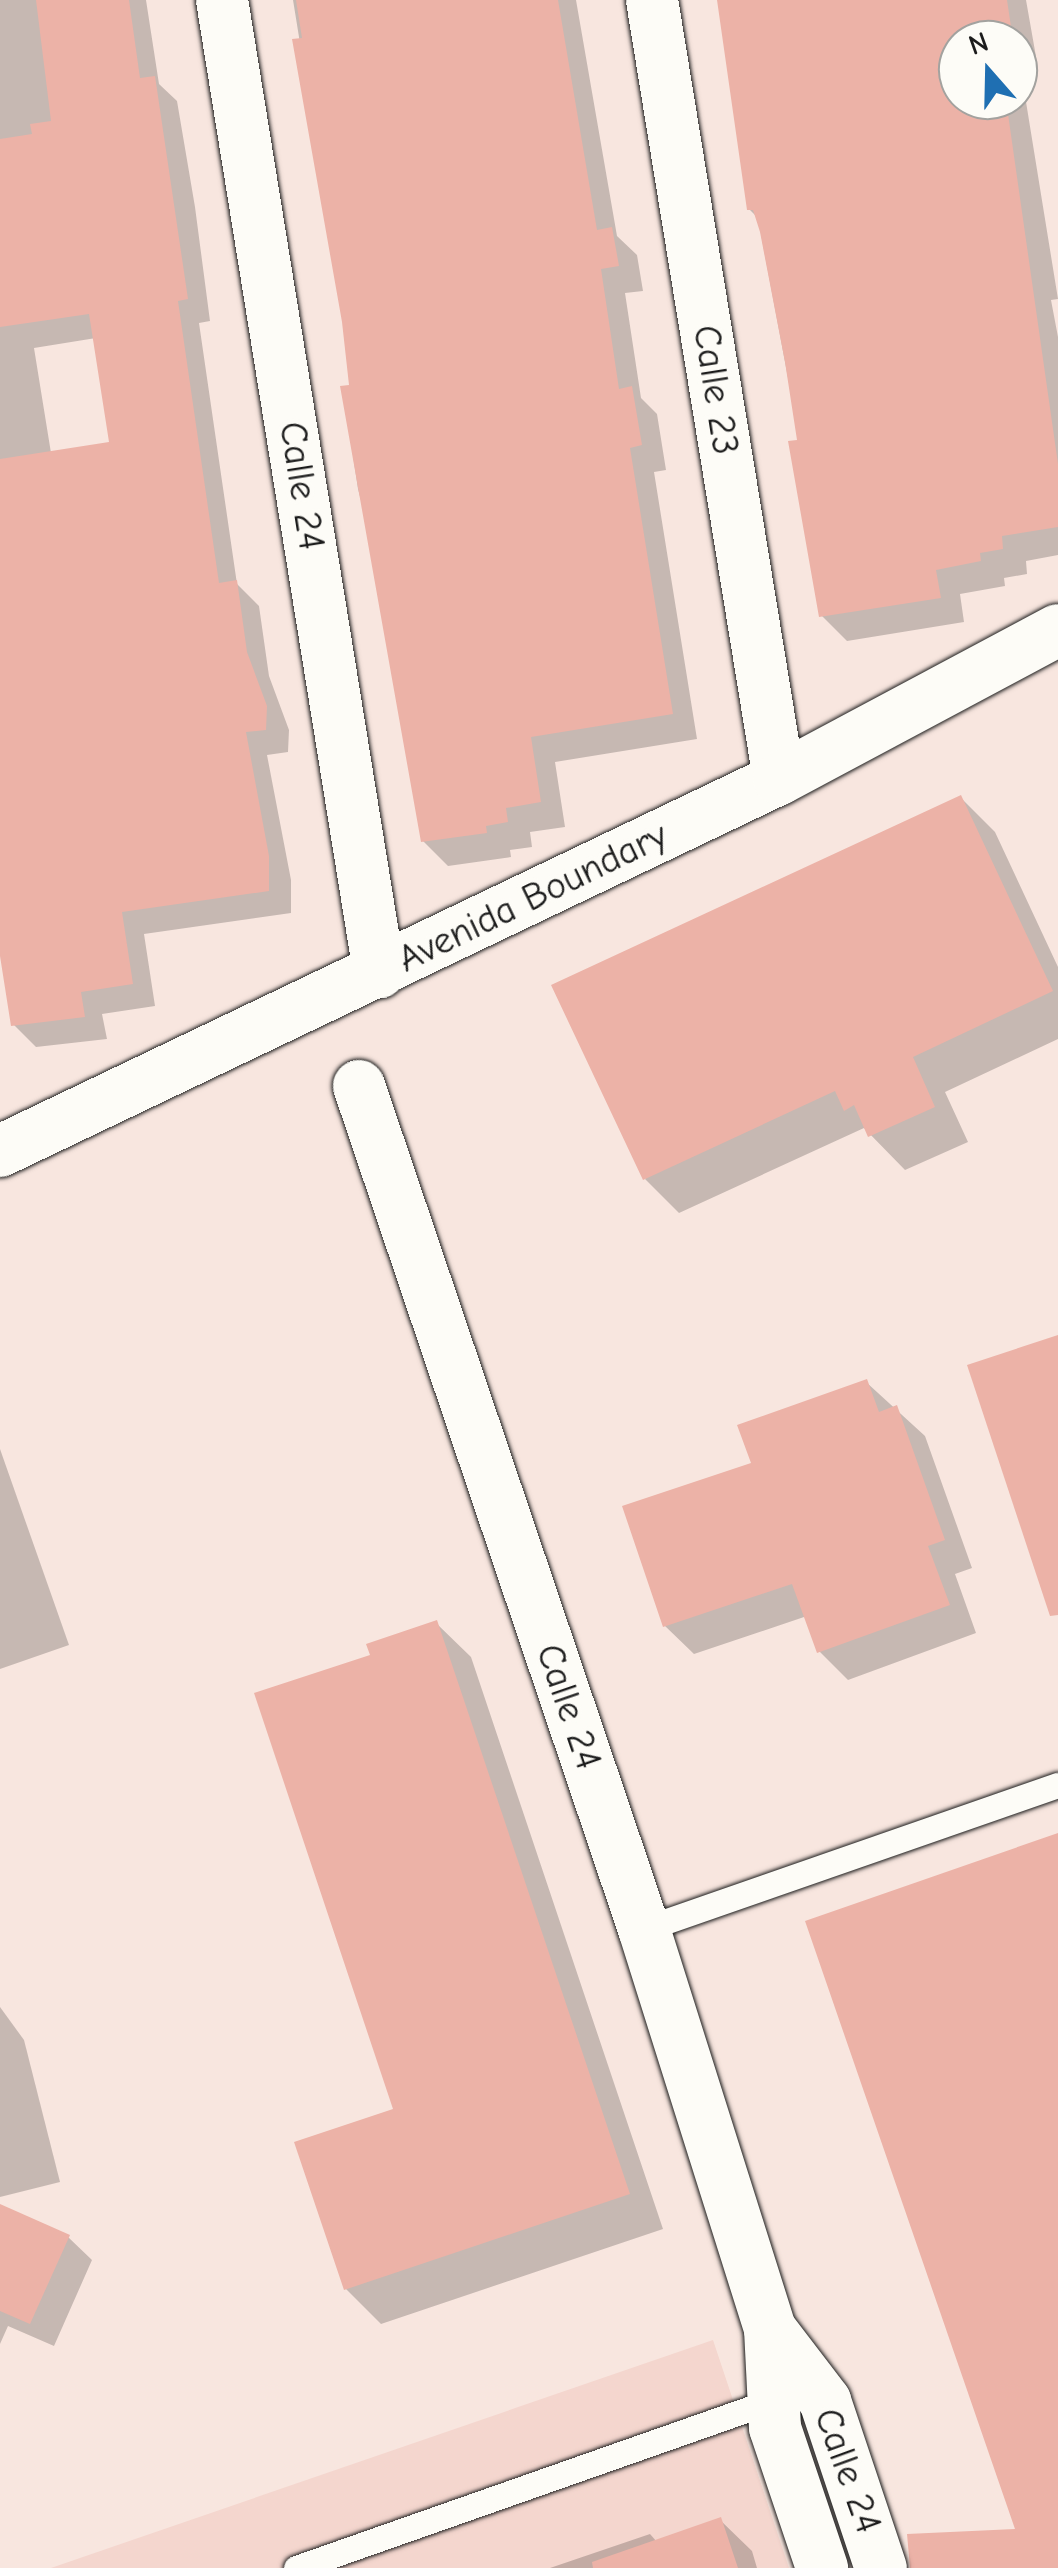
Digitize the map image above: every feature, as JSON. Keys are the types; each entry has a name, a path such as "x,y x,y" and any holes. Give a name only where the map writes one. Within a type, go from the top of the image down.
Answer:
{"street":[{"name":"Calle 24","path":"222,0 380,972"},
{"name":"Calle 23","path":"652,0 778,779"},
{"name":"Avenida Boundary","path":"0,1151 778,779 1058,630"},
{"name":"Calle 24","path":"359,1086 644,1929 770,2330 794,2393 775,2428 822,2568"},
{"name":"Calle 24","path":"794,2393 825,2401 881,2568"}],"lane":[{"path":"644,1929 1058,1785"},
{"path":"296,2568 794,2393"}],"shaded area":[{"path":"713,2340 789,2568 51,2568"}],"building":[{"path":"36,0 129,0 140,78 155,76 188,299 178,301 219,583 237,580 247,652 267,706 266,730 246,732 269,856 269,891 122,912 133,984 81,992 85,1017 11,1026 0,956 0,459 109,442 89,314 0,327 0,139 32,134 30,124 51,121"},
{"path":"296,0 558,0 597,230 612,227 619,266 601,269 619,389 632,386 642,445 630,448 673,714 531,737 541,802 506,808 508,822 486,826 487,833 421,842 340,386 349,385 342,322 292,39 302,38"},
{"path":"717,0 1007,0 1010,20 938,20 938,120 1009,120 1058,464 1058,527 1002,536 1003,549 980,553 981,561 936,570 941,598 819,617 788,441 797,440 785,362 760,232 753,210 747,210"},
{"path":"961,795 1053,991 913,1057 935,1107 868,1137 854,1105 844,1111 835,1091 643,1180 551,985"},
{"path":"1058,1335 1058,1615 1050,1616 967,1365"},
{"path":"867,1379 879,1412 897,1405 945,1540 928,1546 950,1605 817,1653 792,1584 663,1627 622,1506 751,1463 737,1425"},
{"path":"437,1620 630,2194 344,2290 294,2142 393,2109 254,1693 370,1655 366,1644"},
{"path":"1058,1833 1058,2568 910,2568 907,2534 1015,2529 805,1921"},
{"path":"0,2204 70,2235 30,2324 0,2311"},
{"path":"721,2517 738,2568 593,2568 592,2562"}]}
